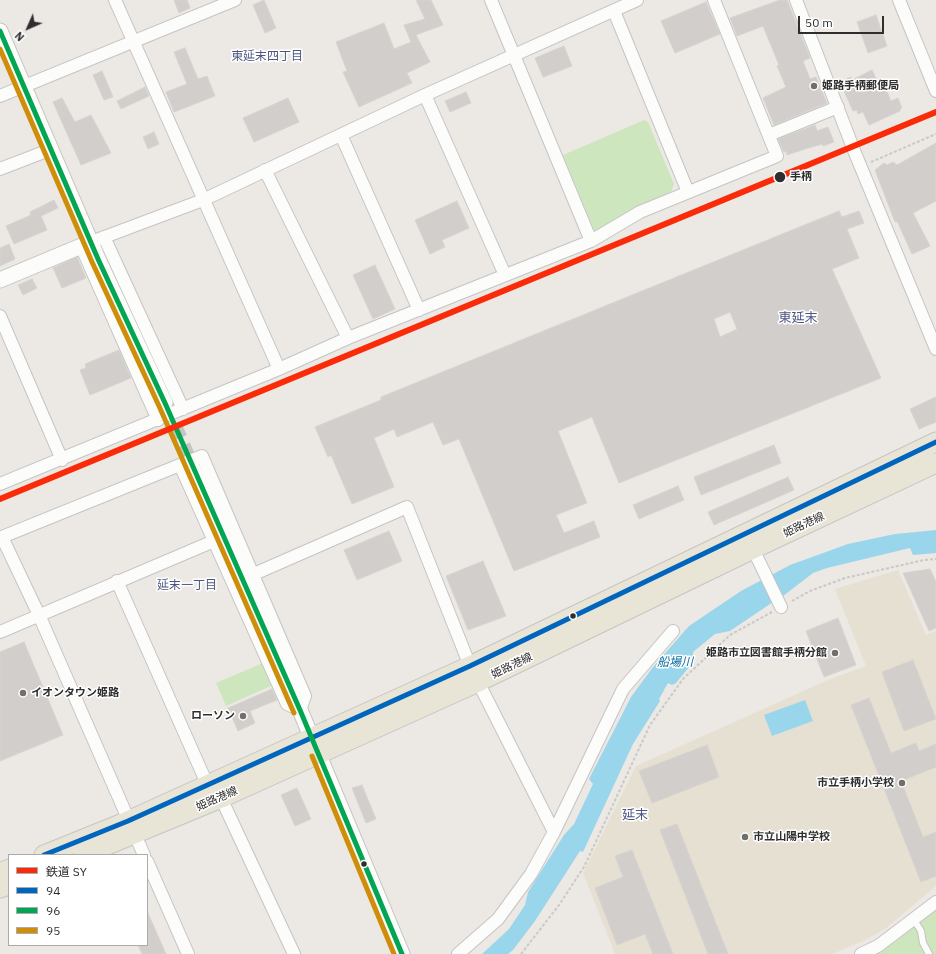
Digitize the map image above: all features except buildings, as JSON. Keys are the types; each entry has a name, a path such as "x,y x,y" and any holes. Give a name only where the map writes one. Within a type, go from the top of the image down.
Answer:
{"main road":[{"name":"姫路港線","path":"474,674 936,442"},
{"name":"姫路港線","path":"85,854 132,828 753,549 936,463"},
{"name":"姫路港線","path":"47,854 132,828"}],"street":[{"path":"115,0 279,369"},
{"path":"0,96 132,41 211,5 236,0"},
{"path":"491,0 591,241"},
{"path":"0,280 92,242 203,200 425,95 637,0"},
{"path":"0,484 158,420 348,338 591,241 640,212 777,156 714,0"},
{"path":"796,0 861,166 936,349"},
{"path":"899,0 936,91"},
{"path":"614,11 688,192"},
{"path":"0,31 92,242 165,403"},
{"path":"425,95 505,275"},
{"path":"769,135 838,107"},
{"path":"341,135 419,310"},
{"path":"0,169 52,149"},
{"path":"265,170 348,338"},
{"path":"92,242 183,409"},
{"path":"92,242 158,420"},
{"path":"0,316 62,460"},
{"path":"144,854 39,615 2,537 187,467 202,456 306,696 300,710"},
{"path":"187,467 214,541 287,704 300,710"},
{"path":"187,467 300,710 402,954"},
{"path":"254,574 406,507 474,674 554,832"},
{"path":"0,632 214,541"},
{"path":"753,549 781,607"},
{"path":"117,581 215,792 294,954"},
{"path":"458,954 498,919 531,874 554,832 623,689 673,631"},
{"path":"148,863 188,954"},
{"path":"861,954 878,946 936,902"}],"lane":[{"path":"914,920 921,931 923,943 929,954"}],"path":[{"path":"861,166 936,134"},
{"path":"521,954 559,905 584,867 650,726 683,679 730,635 810,592 845,578 924,560 936,560"}],"shaded area":[{"name":"市立山陽中学校","path":"898,570 926,635 936,631 936,886 885,929 863,941 832,954 615,954 583,873 636,766 828,680 866,666 835,589"}],"green space":[{"path":"644,120 648,122 674,184 671,192 635,208 599,232 594,230 563,155"},
{"path":"263,663 273,685 226,706 216,683"},
{"path":"936,908 936,954 875,954 895,942"}],"water":[{"name":"船場川","path":"936,530 936,553 913,555 910,548 827,568 813,573 774,603 773,602 730,631 715,634 693,652 693,658 695,660 676,683 672,685 668,683 659,699 660,701 633,744 583,852 580,851 535,921 513,950 508,954 482,954 509,929 525,905 528,892 564,835 574,824 593,784 589,779 631,697 653,667 689,626 741,591 790,565 848,544 895,534"},
{"path":"805,700 813,721 772,736 764,715"}],"tunnel":[{"path":"165,403 193,469"}],"rail line":[{"name":"SY","path":"0,499 936,112"}],"transit line":[{"name":"96","path":"0,31 98,259 165,403 300,710 402,954"},
{"name":"95","path":"0,49 92,262 159,406 294,713"},
{"name":"94","path":"46,854 128,821 470,666 936,442"},
{"name":"95","path":"312,756 394,954"}],"place":[{"name":"姫路手柄郵便局","path":"814,86"},
{"name":"手柄","path":"780,177"},
{"name":"姫路市立図書館手柄分館","path":"835,653"},
{"name":"イオンタウン姫路","path":"23,693"},
{"name":"ローソン","path":"243,716"},
{"name":"市立手柄小学校","path":"902,783"},
{"name":"市立山陽中学校","path":"745,837"}],"district":[{"name":"東延末四丁目","path":"267,57"},
{"name":"東延末","path":"798,318"},
{"name":"延末一丁目","path":"187,586"},
{"name":"延末","path":"635,815"}]}
